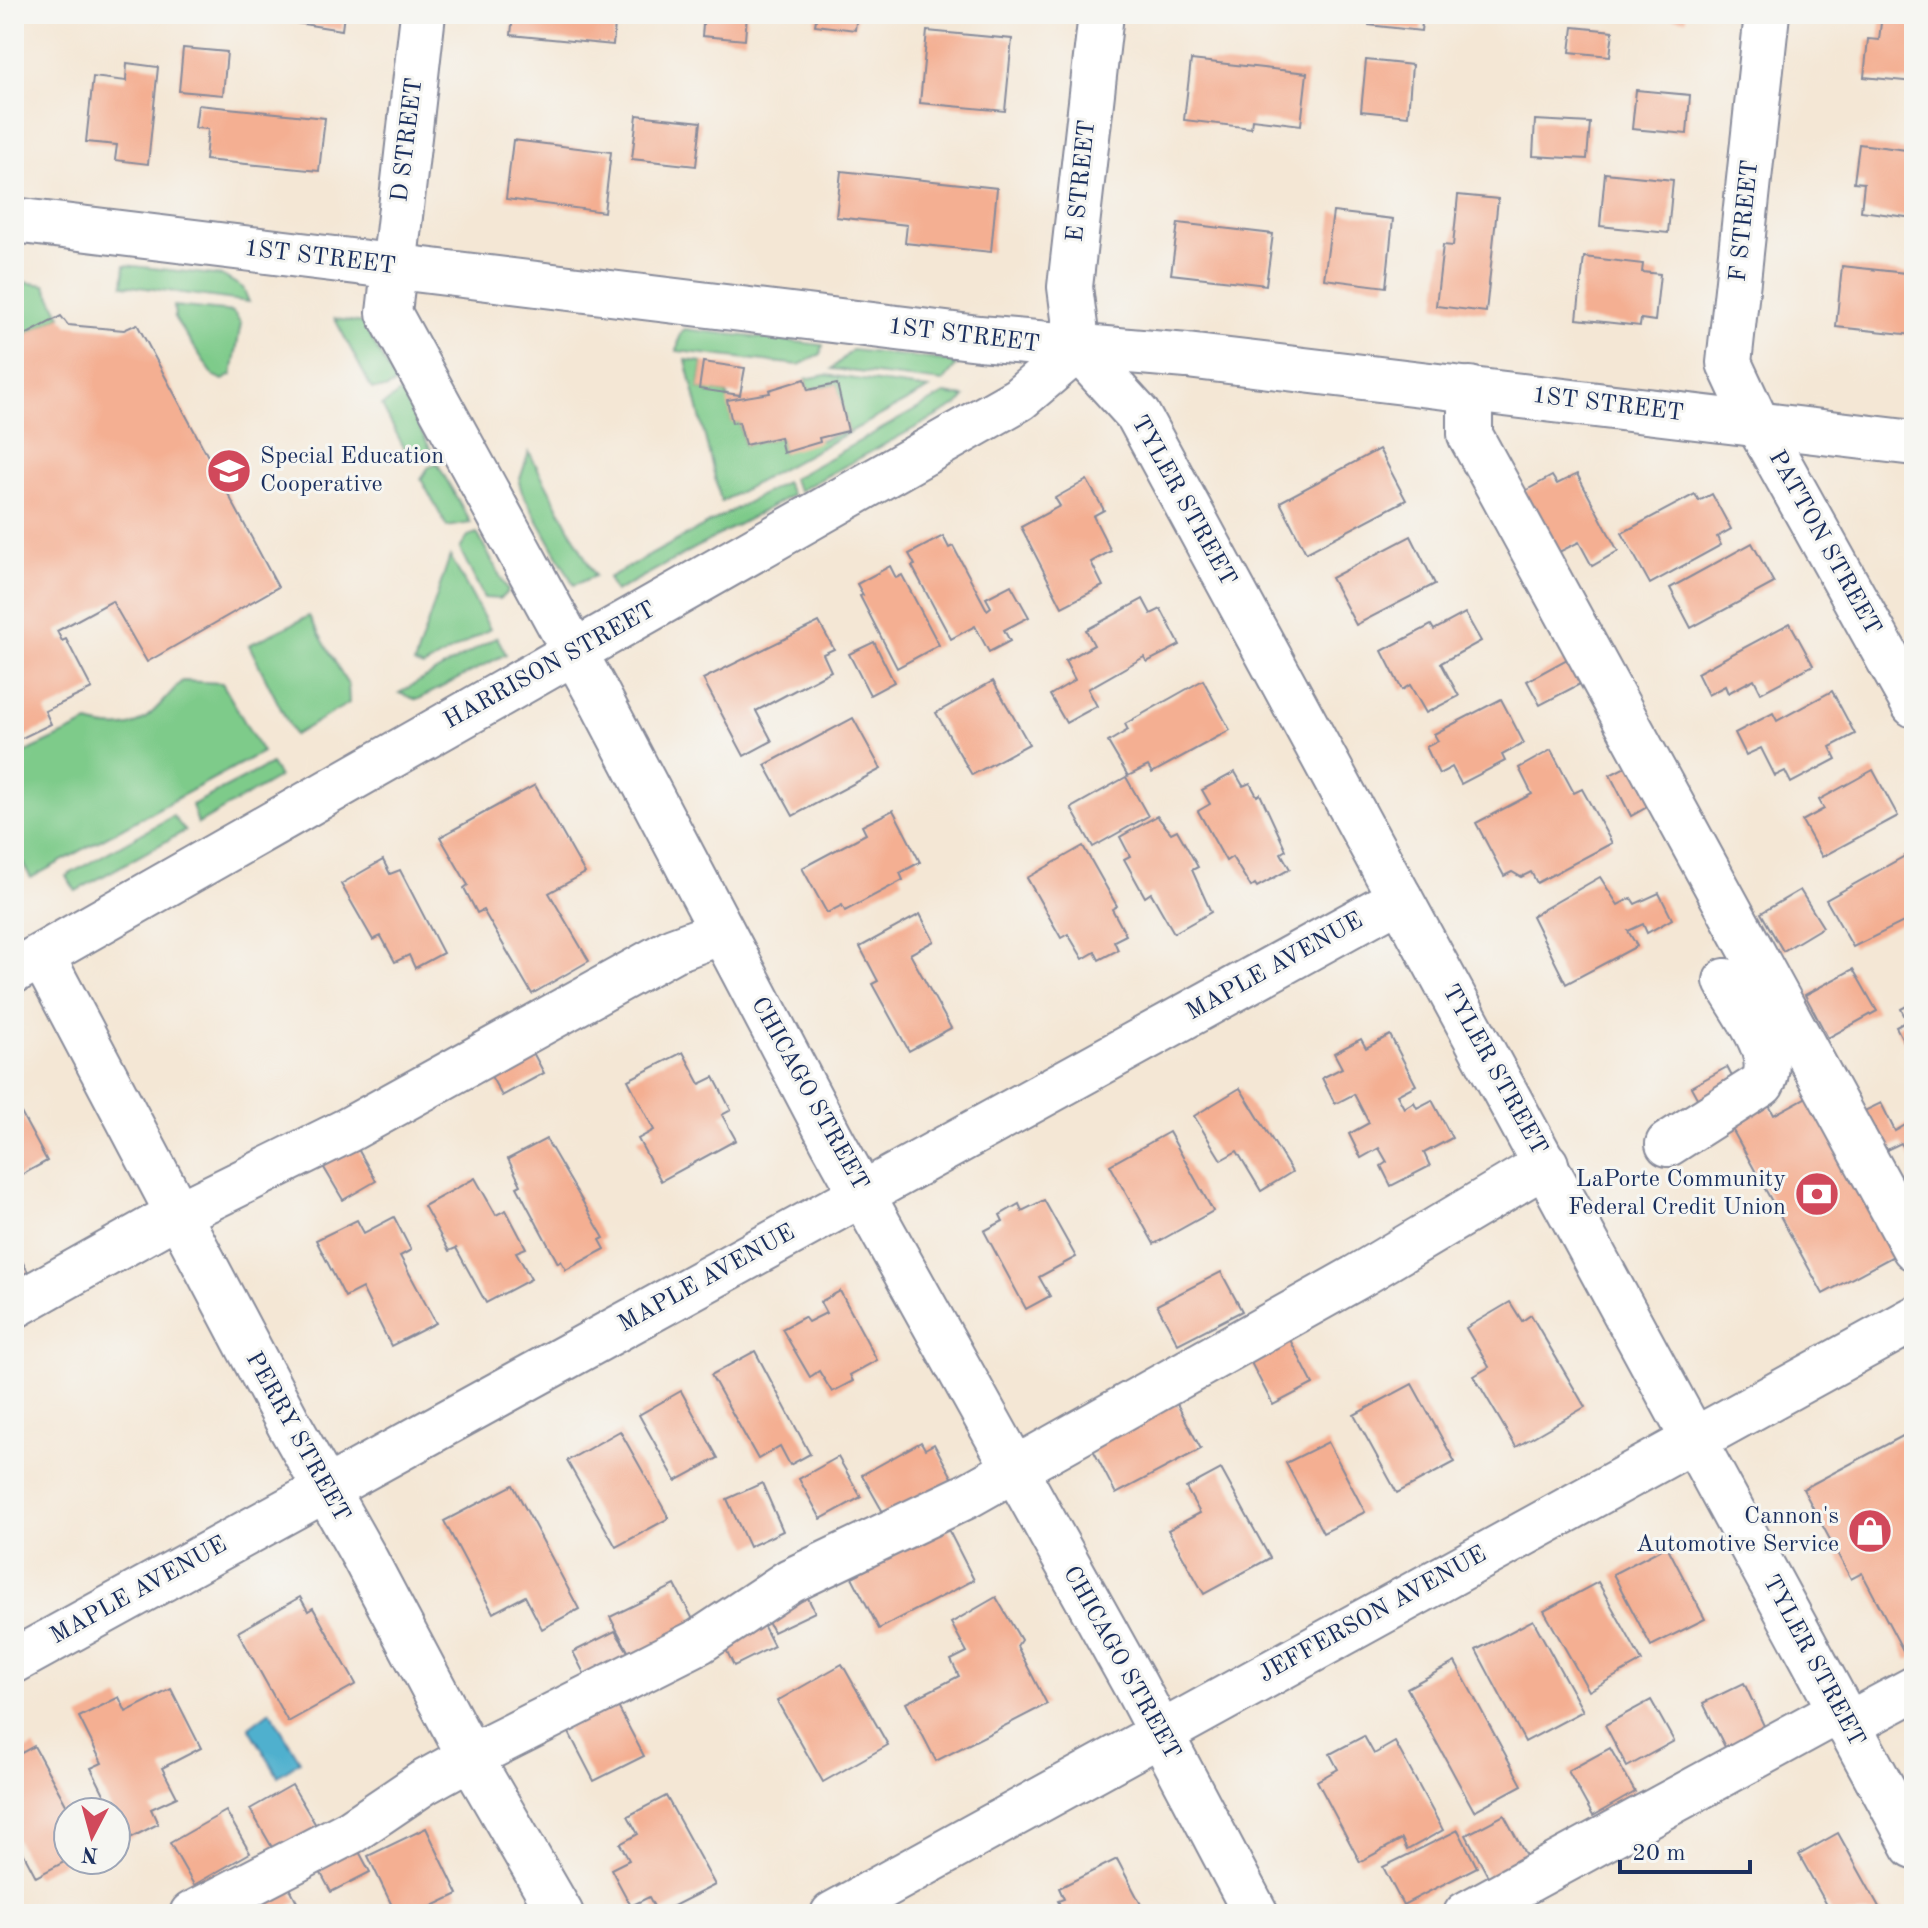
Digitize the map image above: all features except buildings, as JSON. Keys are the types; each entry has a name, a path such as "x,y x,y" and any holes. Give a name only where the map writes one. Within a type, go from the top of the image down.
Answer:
{"street":[{"name":"D STREET","path":"393,267 423,14"},
{"name":"E STREET","path":"1078,349 1070,287 1101,14"},
{"name":"F STREET","path":"1757,423 1729,363 1767,14"},
{"name":"1ST STREET","path":"14,220 1078,349 1161,353 1914,443"},
{"name":"CHICAGO STREET","path":"393,267 389,313 1256,1914"},
{"name":"HARRISON STREET","path":"28,964 1019,399 1078,349"},
{"name":"TYLER STREET","path":"1078,349 1138,415 1914,1846"},
{"path":"1470,389 1470,435 1914,1248"},
{"name":"PATTON STREET","path":"1757,423 1914,705"},
{"name":"MAPLE AVENUE","path":"14,1661 1400,898"},
{"path":"14,1306 176,1215 348,1130 673,950 722,932"},
{"name":"PERRY STREET","path":"28,964 176,1215 470,1757 561,1914"},
{"path":"1668,1144 1762,1084 1769,1071 1767,1056 1726,981"},
{"path":"192,1914 352,1831 423,1783 470,1757 700,1641 790,1581 967,1496 1355,1278 1546,1164"},
{"name":"JEFFERSON AVENUE","path":"857,1908 1158,1733 1914,1319"},
{"path":"1466,1914 1843,1718 1914,1689"}],"green space":[{"path":"125,265 223,276 243,288 249,302 123,285"},
{"path":"14,281 45,285 61,316 14,341"},
{"path":"174,306 233,312 241,323 232,375 223,380 214,376 175,319"},
{"path":"335,319 363,323 396,384 385,389 372,389"},
{"path":"684,329 823,345 821,354 799,365 677,351"},
{"path":"852,350 949,361 956,366 943,382 832,369"},
{"path":"686,360 703,362 699,389 727,393 732,422 739,422 745,445 780,437 783,452 848,431 837,384 808,390 805,379 826,375 929,389 721,502"},
{"path":"401,392 433,454 424,458 409,457 382,406"},
{"path":"944,394 965,397 959,404 799,491 792,479"},
{"path":"529,452 595,576 574,585 522,492 519,482"},
{"path":"437,463 471,523 447,527 421,479 428,468"},
{"path":"785,482 792,495 615,592 608,578"},
{"path":"477,533 508,591 500,599 484,598 460,549 468,536"},
{"path":"450,556 490,629 423,667 414,664"},
{"path":"309,616 348,685 349,703 294,735 249,645"},
{"path":"497,637 506,654 417,700 399,693"},
{"path":"182,681 222,683 262,752 31,878 14,847 19,816 14,809 14,755 18,756 88,723 120,728 132,725 151,713"},
{"path":"271,764 279,777 198,824 192,805"},
{"path":"173,816 185,831 76,891 66,876"}],"water":[{"path":"270,1711 300,1761 278,1776 249,1727"}],"place":[{"name":"Special Education Cooperative","path":"229,471"},
{"name":"LaPorte Community Federal Credit Union","path":"1817,1194"},
{"name":"Cannon's Automotive Service","path":"1870,1531"}]}
